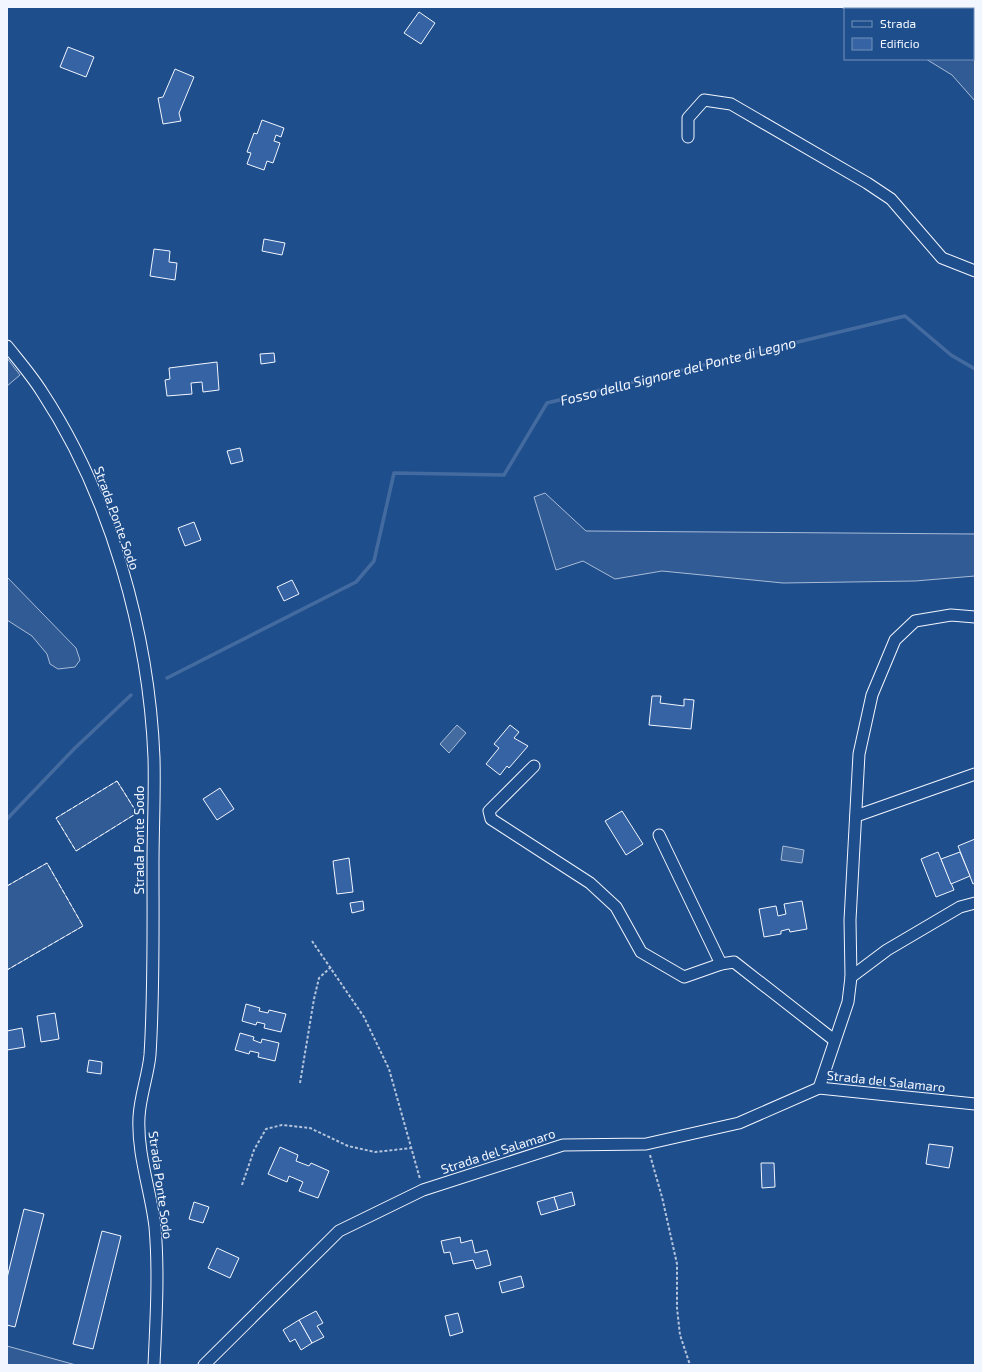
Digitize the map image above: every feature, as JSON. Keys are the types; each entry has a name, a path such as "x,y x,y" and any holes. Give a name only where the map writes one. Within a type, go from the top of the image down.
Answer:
{"street":[{"path":"688,137 688,118 704,100 731,104 867,183 891,200 942,258 975,271"},
{"name":"Strada Ponte Sodo","path":"7,346 42,392 77,453 96,496 120,560 145,665 154,759 152,1000 149,1059 139,1117 141,1154 154,1225 156,1258 154,1365"},
{"path":"819,1088 848,1002 851,977 850,920 861,747 872,695 895,640 915,621 950,615 975,616"},
{"path":"534,766 489,811 491,819 590,883 616,907 641,952 666,968 684,977 721,964 734,962 834,1040"},
{"path":"856,816 975,774"},
{"path":"659,835 721,964"},
{"path":"851,977 887,950 953,910 975,904"},
{"name":"Strada del Salamaro","path":"204,1365 339,1231 423,1190 563,1145 646,1144 739,1123 819,1088 975,1104"}],"path":[{"path":"312,941 364,1017 389,1069 423,1190"},
{"path":"300,1083 317,985 319,978 331,967"},
{"path":"242,1185 254,1150 266,1129 282,1125 310,1128 348,1146 375,1152 412,1148"},
{"path":"646,1144 662,1197 677,1264 677,1308 680,1334 690,1365"}],"shaded area":[{"path":"841,7 975,7 975,101 952,75 928,60 974,60 974,8 844,8"},
{"path":"7,358 20,375 7,386"},
{"path":"545,493 586,531 975,534 975,576 915,581 783,583 662,571 615,579 583,561 556,570 534,497"},
{"path":"7,577 76,648 80,660 75,667 58,669 50,664 47,654 32,636 7,620"},
{"path":"457,725 466,733 449,753 440,744"},
{"path":"117,781 137,813 76,851 56,818"},
{"path":"783,846 804,850 802,863 781,860"},
{"path":"47,863 83,926 7,970 7,886"},
{"path":"7,1346 76,1365 7,1365"}],"building":[{"path":"419,12 435,23 421,44 404,33"},
{"path":"68,47 94,57 86,77 60,67"},
{"path":"175,69 194,77 179,113 181,121 163,124 158,98 163,97"},
{"path":"262,120 284,128 281,137 276,135 274,141 280,143 273,163 267,161 264,170 247,164 251,153 247,152 254,133 257,134"},
{"path":"264,239 285,243 282,255 262,251"},
{"path":"154,249 170,251 169,262 177,263 175,280 150,276"},
{"path":"274,353 275,362 261,364 260,354"},
{"path":"217,362 219,390 203,392 202,382 191,383 192,394 167,396 165,380 170,379 169,368"},
{"path":"240,448 243,461 231,464 227,451"},
{"path":"194,522 201,540 185,546 178,528"},
{"path":"292,580 299,594 284,601 277,587"},
{"path":"652,696 661,696 660,703 684,706 684,699 694,700 691,729 649,725"},
{"path":"510,725 519,732 514,738 528,746 509,768 507,766 500,775 486,764 499,748 494,744"},
{"path":"220,788 234,809 217,820 203,799"},
{"path":"622,811 643,844 626,855 605,821"},
{"path":"975,839 975,883 973,884 958,846"},
{"path":"938,852 954,890 936,897 921,859"},
{"path":"960,852 970,876 951,884 941,859"},
{"path":"349,858 353,892 337,894 333,861"},
{"path":"363,901 364,910 352,913 350,903"},
{"path":"802,901 807,929 790,932 789,929 781,931 781,934 764,937 759,909 776,906 778,916 786,914 784,904"},
{"path":"246,1004 260,1008 259,1011 268,1013 269,1010 286,1014 281,1032 264,1028 265,1024 257,1022 256,1025 242,1021"},
{"path":"55,1013 59,1039 41,1042 37,1016"},
{"path":"22,1028 25,1047 7,1050 7,1031"},
{"path":"240,1033 254,1037 253,1040 261,1043 262,1039 279,1043 275,1061 258,1057 259,1053 250,1051 249,1054 235,1050"},
{"path":"89,1060 102,1062 101,1074 87,1072"},
{"path":"929,1144 953,1147 949,1168 926,1164"},
{"path":"280,1147 298,1155 296,1161 309,1166 311,1163 329,1171 318,1198 299,1191 303,1182 289,1176 287,1182 268,1174"},
{"path":"761,1163 774,1163 775,1187 762,1188"},
{"path":"572,1192 575,1205 558,1210 554,1197"},
{"path":"554,1197 558,1210 541,1215 537,1202"},
{"path":"194,1202 209,1207 203,1223 189,1219"},
{"path":"24,1209 44,1214 15,1327 7,1325 7,1278"},
{"path":"102,1231 121,1236 93,1349 73,1344"},
{"path":"460,1237 461,1243 472,1240 475,1253 487,1250 491,1265 476,1269 473,1260 453,1264 450,1252 444,1253 441,1241"},
{"path":"217,1248 239,1258 230,1278 208,1268"},
{"path":"521,1276 524,1287 502,1293 499,1282"},
{"path":"316,1311 323,1323 317,1326 324,1337 312,1343 299,1320"},
{"path":"458,1313 463,1332 450,1336 445,1316"},
{"path":"299,1320 312,1343 301,1350 295,1339 290,1342 283,1330"}],"waterway":[{"name":"Fosso della Signore del Ponte di Legno","path":"167,678 356,582 374,561 394,473 504,475 547,403 905,316 951,355 975,369"},
{"path":"7,819 74,749 131,695"}],"fence":[{"path":"117,781 137,813 76,851 56,818 117,781"},
{"path":"7,886 47,863 83,926 7,970"}]}
